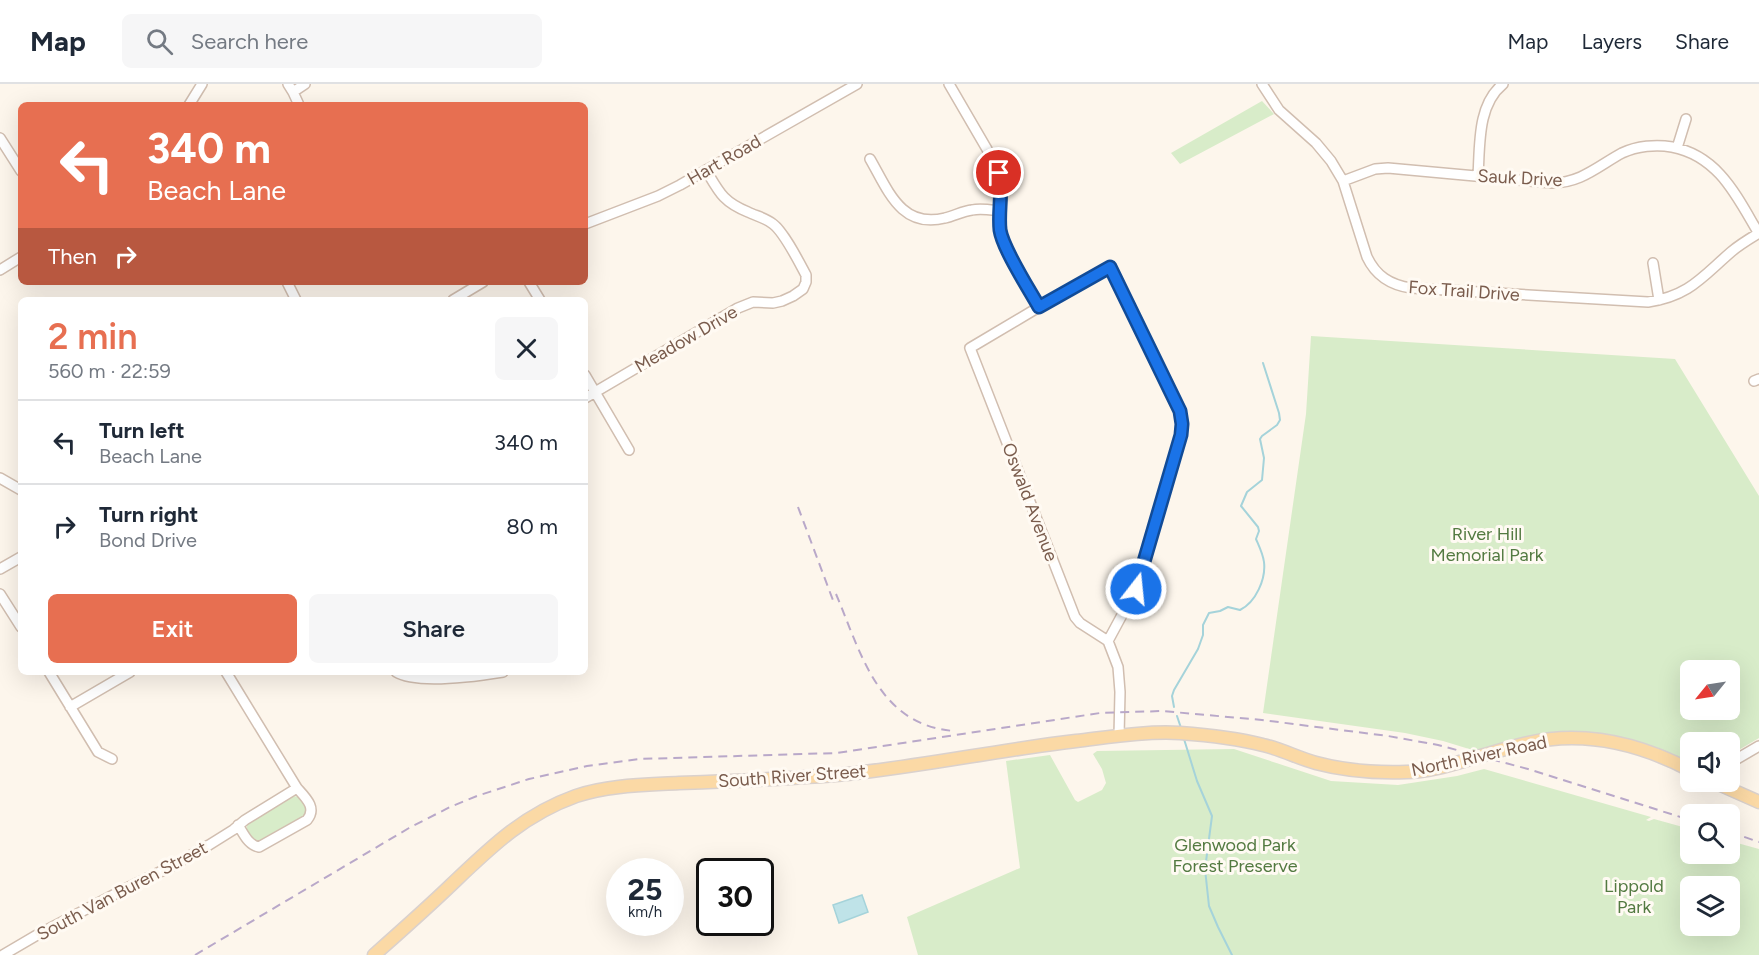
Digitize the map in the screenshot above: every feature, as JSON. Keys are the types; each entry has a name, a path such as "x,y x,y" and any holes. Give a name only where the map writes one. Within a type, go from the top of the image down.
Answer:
{"main road":[{"name":"South River Street","path":"374,955 510,831 545,809 584,794 609,788 769,780 891,769 1035,746 1119,736 1177,733 1234,738 1266,745"},
{"name":"North River Road","path":"1266,745 1315,763 1361,772 1410,772 1443,767 1530,742 1584,738 1617,742 1680,765"},
{"path":"1736,792 1759,802"}],"street":[{"path":"191,102 202,84"},
{"path":"298,102 291,88 305,84"},
{"name":"Hart Road","path":"588,223 658,196 857,84"},
{"path":"949,84 995,163 1001,185 1002,240 1039,307 1110,267 1180,411 1181,435 1136,589 1108,640 1118,667 1119,736"},
{"name":"Fox Trail Drive","path":"1262,84 1279,110 1316,143 1331,161 1343,181 1367,257 1377,274 1394,285 1411,288 1637,302 1659,300 1692,287 1732,251 1759,234"},
{"path":"1478,176 1484,115 1488,100 1503,84"},
{"path":"1677,148 1686,118"},
{"path":"0,138 18,166"},
{"name":"Sauk Drive","path":"1343,181 1363,173 1388,168 1566,183 1627,151 1657,146 1677,148 1700,157 1720,172 1759,234"},
{"path":"870,159 896,203 908,214 918,218 932,221 974,209 1000,211"},
{"name":"Meadow Drive","path":"588,396 745,304 782,301 803,289 806,275 777,227 727,201 706,170"},
{"path":"0,270 18,259"},
{"path":"1653,263 1659,300"},
{"path":"458,297 478,285"},
{"name":"Oswald Avenue","path":"1039,307 970,348 1075,617 1080,623 1108,640"},
{"path":"588,380 629,450"},
{"path":"0,478 18,488"},
{"path":"0,569 18,559"},
{"path":"0,594 18,622"},
{"path":"51,675 98,752 112,759"},
{"path":"70,707 125,675"},
{"path":"228,675 311,807 311,814 307,820 259,847 249,843 238,825"},
{"path":"406,675 429,678 466,675"},
{"path":"1740,757 1759,746"},
{"name":"South Van Buren Street","path":"3,955 209,845 297,788"}],"green space":[{"path":"1262,101 1274,114 1180,164 1171,153"},
{"name":"River Hill Memorial Park","path":"1311,336 1675,359 1759,496 1759,738 1740,749 1740,732 1680,732 1680,760 1642,744 1610,735 1589,733 1540,736 1479,752 1405,733 1263,713 1306,414"},
{"name":"Glenwood Park Forest Preserve","path":"1234,749 1331,781 1398,785 1457,776 1484,769 1651,817 1646,820 1649,821 1654,819 1680,826 1680,864 1740,864 1740,844 1759,849 1759,955 918,955 907,917 1020,868 1006,761 1050,755 1078,802 1102,790 1106,783 1102,769 1093,754 1097,751"},
{"path":"293,796 300,797 307,810 305,816 260,843 253,841 246,830 248,823"}],"water":[{"path":"862,895 868,912 839,923 833,905"}],"waterway":[{"path":"1174,707 1172,696 1174,690 1198,649 1203,635 1203,625 1209,613 1228,607 1240,610 1251,602 1262,583 1264,569 1261,550 1256,539 1258,527 1241,506 1247,492 1262,480 1264,458 1260,439 1280,420 1263,363"},
{"path":"1177,716 1181,728"},
{"path":"1184,739 1197,781 1212,816 1205,869 1209,906 1232,955"}],"railway":[{"path":"798,507 834,603"},
{"path":"836,594 864,662 890,701 907,715 928,726 954,731"},
{"path":"195,955 409,828 450,807 529,779 587,766 639,759 837,753 1100,713 1162,711 1262,720 1388,736 1438,745 1528,769 1680,817"},
{"path":"1740,835 1759,842"}],"route":[{"path":"999,173 1002,195 1000,231 1002,240 1039,307 1110,267 1180,411 1181,435 1136,589"}],"park label":[{"name":"Lippold Park","path":"1634,896"}]}
